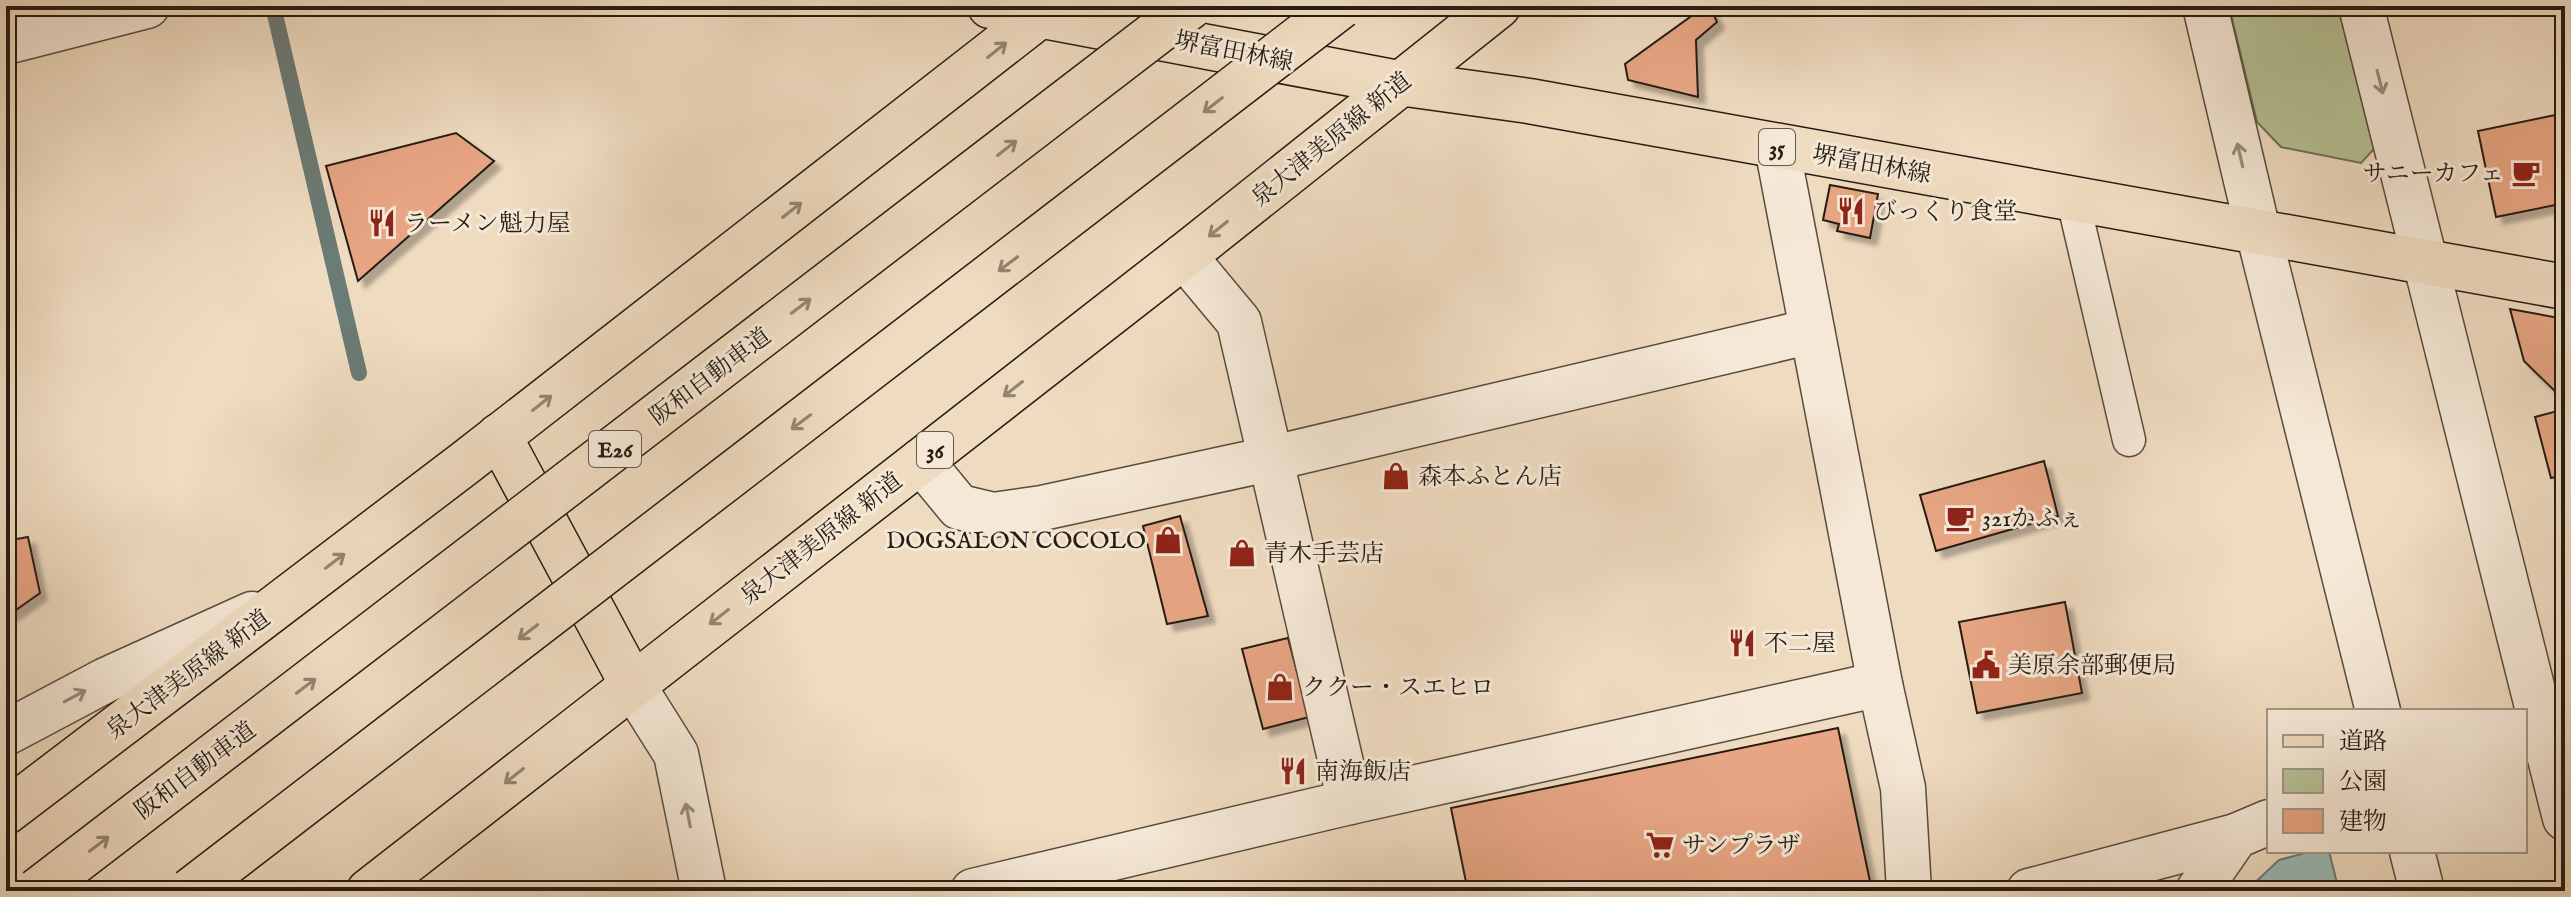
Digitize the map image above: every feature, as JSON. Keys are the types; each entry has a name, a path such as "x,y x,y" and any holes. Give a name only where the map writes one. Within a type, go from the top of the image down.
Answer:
{"main road":[{"name":"堺富田林線","path":"990,6 1047,10 1399,83 1529,101 2073,200 2424,259 2565,287"},
{"name":"阪和自動車道","path":"37,891 1191,6"},
{"path":"190,891 1341,6"},
{"name":"泉大津美原線 新道","path":"369,891 1184,256 1498,6"},
{"name":"泉大津美原線 新道","path":"6,812 499,436 1047,10"},
{"path":"499,436 632,684"}],"street":[{"path":"6,42 147,6"},
{"path":"2205,6 2378,709"},
{"path":"2361,6 2424,259 2543,709 2565,818"},
{"path":"1777,147 1880,684 1903,788 1909,891"},
{"path":"1184,256 1239,322 1350,802"},
{"path":"921,461 959,507 993,515 1042,508 1269,459 1812,331"},
{"path":"6,733 106,680 284,600"},
{"path":"632,684 676,754 704,891"},
{"path":"973,891 1350,802 1880,684"},
{"path":"2029,891 2252,829"},
{"path":"2198,891 2252,829"},
{"path":"2412,853 2422,891"}],"lane":[{"path":"2073,200 2129,440"}],"green space":[{"path":"2229,6 2338,6 2374,149 2361,163 2281,147 2257,122"}],"water":[{"path":"2305,853 2330,853 2339,891 2246,891 2279,860"}],"building":[{"path":"1704,7 1712,11 1717,22 1696,40 1698,97 1628,80 1625,64"},
{"path":"2565,113 2565,203 2496,217 2478,131"},
{"name":"ラーメン魁力屋","path":"456,133 494,161 358,281 326,166"},
{"path":"1830,185 1878,194 1870,238 1837,231 1839,224 1823,220"},
{"path":"2510,309 2565,319 2565,401 2524,361"},
{"path":"2565,409 2565,475 2551,478 2535,417"},
{"path":"2044,461 2058,516 1936,551 1920,495"},
{"path":"1180,516 1208,616 1167,624 1143,526"},
{"path":"28,537 40,593 6,617 6,541"},
{"path":"2065,602 2082,693 1977,713 1959,622"},
{"path":"1288,638 1309,717 1263,729 1242,649"},
{"name":"サンプラザ","path":"1838,728 1872,891 1424,891 1466,882 1451,808"}],"waterway":[{"path":"273,6 359,373"}],"place":[{"name":"サニーカフェ","path":"2526,173"},
{"name":"びっくり食堂","path":"1851,211"},
{"name":"ラーメン魁力屋","path":"382,223"},
{"name":"森本ふとん店","path":"1396,476"},
{"name":"321かふぇ","path":"1960,518"},
{"name":"DOGSALON COCOLO","path":"1168,540"},
{"name":"青木手芸店","path":"1242,553"},
{"name":"不二屋","path":"1742,643"},
{"name":"美原余部郵便局","path":"1986,665"},
{"name":"ククー・スエヒロ","path":"1280,687"},
{"name":"南海飯店","path":"1293,771"},
{"name":"サンプラザ","path":"1660,845"}]}
